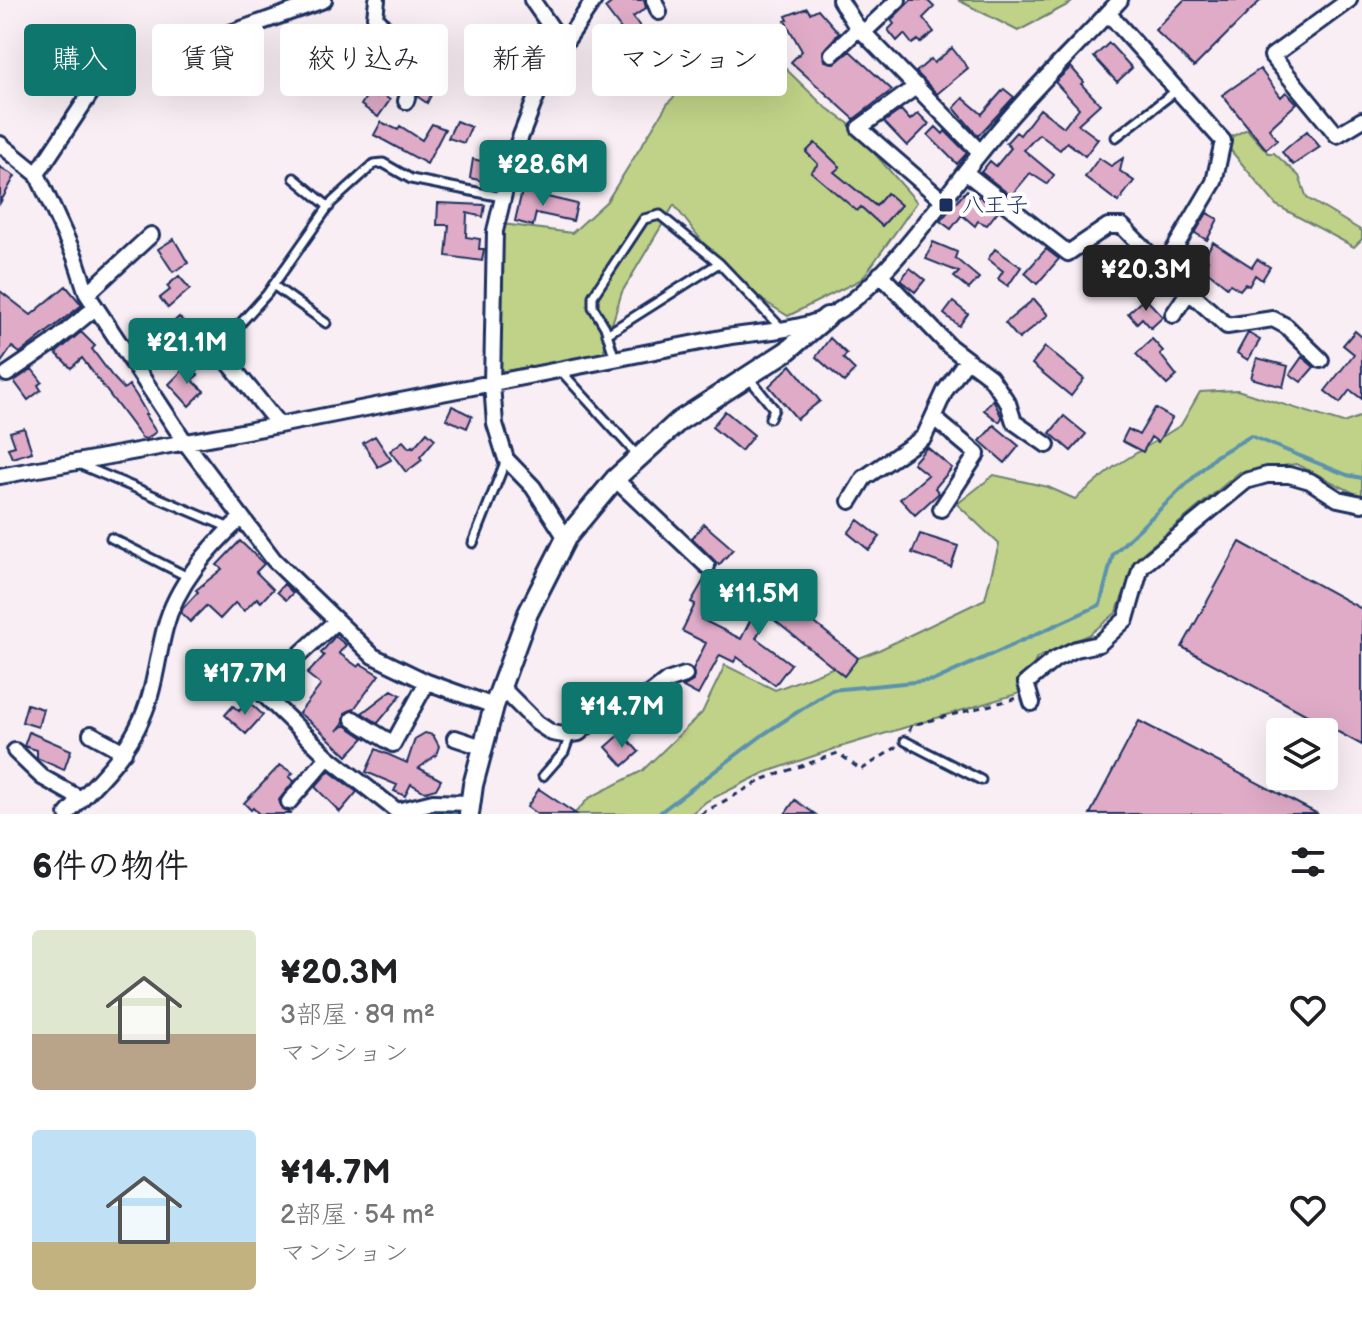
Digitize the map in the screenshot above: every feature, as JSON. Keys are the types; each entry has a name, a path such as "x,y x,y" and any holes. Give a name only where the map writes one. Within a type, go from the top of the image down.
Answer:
{"street":[{"path":"256,24 324,0"},
{"path":"377,0 375,17 399,45 414,75 406,101"},
{"path":"532,0 549,24"},
{"path":"576,24 594,0"},
{"path":"840,0 861,30 980,152"},
{"path":"832,54 898,0"},
{"path":"335,622 260,691 328,757 397,811 433,802 470,808 494,706 528,613 566,538 615,479 679,421 787,351 827,317 862,293 980,152 1070,50 1120,0"},
{"path":"1349,0 1272,56 1337,135 1362,120"},
{"path":"1108,13 1223,141 1214,182 1163,268"},
{"path":"917,86 859,128 941,199"},
{"path":"37,174 89,96"},
{"path":"537,96 509,172 495,231 492,384 495,424 506,459 533,487 566,538"},
{"path":"0,144 37,174 75,257 87,294 236,523 373,656 427,682 494,706"},
{"path":"509,172 547,184"},
{"path":"965,172 1068,253 1108,226 1122,226 1227,326 1273,319 1286,326 1321,360"},
{"path":"87,294 151,235"},
{"path":"880,274 966,361 990,377 1008,403 1014,422 1047,445"},
{"path":"1173,315 1189,291"},
{"path":"7,374 51,344 95,308"},
{"path":"0,476 726,337 782,329 827,317"},
{"path":"205,333 279,425"},
{"path":"850,501 864,478 924,437 945,391 966,361"},
{"path":"934,418 977,454 941,509"},
{"path":"1031,699 1026,683 1055,659 1076,649 1099,644 1126,619 1141,567 1246,481 1267,475 1289,475 1310,481 1338,499 1362,504"},
{"path":"615,479 707,566"},
{"path":"67,814 124,752 152,692 166,624 188,577 236,523"},
{"path":"501,687 544,728 552,733 571,734 579,733 613,704 649,695 667,681 685,675"},
{"path":"353,719 393,744 427,682"},
{"path":"91,734 124,752"},
{"path":"455,738 482,747"},
{"path":"15,751 42,777 81,799"},
{"path":"289,802 328,757"}],"lane":[{"path":"1116,137 1177,90"},
{"path":"218,348 273,285 329,207 374,164 383,163 411,179 502,197"},
{"path":"294,178 329,207"},
{"path":"615,359 593,307 593,296 644,219 660,215 719,263 782,329"},
{"path":"607,334 719,263"},
{"path":"273,285 326,323"},
{"path":"560,370 638,456"},
{"path":"749,377 774,409 770,418"},
{"path":"473,543 506,459"},
{"path":"74,462 236,523"},
{"path":"111,538 188,577"},
{"path":"543,776 564,752 571,734"},
{"path":"905,741 981,780"}],"path":[{"path":"701,814 764,779 838,753 861,770 905,741 912,725 1031,699"}],"green space":[{"path":"958,0 1072,0 1018,31"},
{"path":"787,70 824,106 848,123 917,202 862,279 788,316 764,301 719,263 674,205 622,292 602,356 498,372 502,224 572,233 607,201 675,96 787,96"},
{"path":"1247,129 1268,153 1274,153 1299,176 1307,198 1362,231 1362,239 1354,247 1276,205 1223,141"},
{"path":"1237,390 1343,423 1362,416 1362,497 1296,464 1240,472 1138,557 1116,613 1089,635 1037,658 1020,693 764,773 707,801 691,814 574,814 589,798 642,771 702,713 725,665 775,690 879,650 985,599 999,544 957,504 994,475 1048,487 1075,499 1114,467 1181,425 1200,392"}],"building":[{"path":"615,0 644,0 646,8 633,17 638,24 617,24 605,8"},
{"path":"911,0 927,0 934,7 923,18 934,32 920,43 918,40 912,44 904,34 897,41 888,30 894,24 891,20"},
{"path":"1184,0 1261,0 1194,67 1155,30"},
{"path":"807,8 810,13 818,9 839,33 823,51 825,61 835,63 850,51 892,90 854,119 791,62 802,51 785,21 788,20 786,16"},
{"path":"1109,43 1132,68 1117,82 1094,57"},
{"path":"952,48 968,68 937,94 916,72 931,59 934,63"},
{"path":"1071,67 1084,82 1081,84 1100,104 1078,124 1098,139 1085,156 1067,142 1060,150 1039,134 1024,150 1054,175 1047,184 1030,173 1011,196 981,172 990,161 996,166 1011,148 1006,143 1016,132 1020,135 1040,109 1064,127 1079,108 1055,82"},
{"path":"1260,69 1281,97 1286,92 1297,103 1269,129 1277,140 1266,149 1222,95"},
{"path":"1004,89 1014,97 978,136 954,108 963,98 982,114"},
{"path":"367,96 384,96 390,100 378,117 361,105"},
{"path":"418,96 430,96 427,103"},
{"path":"901,110 910,120 918,113 929,124 907,146 884,122"},
{"path":"456,121 471,127 464,143 448,138"},
{"path":"381,122 398,130 400,126 422,140 432,124 445,129 427,164 374,135"},
{"path":"936,127 943,134 945,131 967,153 957,164 928,135"},
{"path":"1307,131 1320,147 1293,165 1282,152"},
{"path":"815,143 840,167 834,172 876,206 887,193 901,205 882,226 861,207 857,211 811,172 818,164 806,152"},
{"path":"1099,158 1111,166 1123,158 1120,171 1134,181 1118,202 1085,177"},
{"path":"473,159 500,166 496,184 470,178"},
{"path":"0,167 15,176 0,203"},
{"path":"967,190 998,211 987,225 978,221 975,226 962,215 951,229 940,221"},
{"path":"522,191 577,204 573,221 536,213 533,226 515,221"},
{"path":"438,203 485,205 483,217 467,213 466,237 480,239 479,249 484,249 482,261 446,256 449,225 437,225"},
{"path":"1207,213 1218,219 1207,240 1195,233"},
{"path":"174,239 188,263 173,272 158,249"},
{"path":"933,242 957,252 955,258 979,278 969,289 954,277 959,272 926,259"},
{"path":"1213,242 1252,267 1257,259 1270,267 1262,280 1255,275 1249,286 1245,284 1240,290 1230,284 1227,287 1203,268 1208,260 1204,257"},
{"path":"995,249 1021,267 1008,286 998,279 1003,271 988,259"},
{"path":"1046,249 1059,259 1037,284 1025,273"},
{"path":"910,268 925,280 915,292 900,280"},
{"path":"179,276 190,289 168,308 160,298 170,290 167,286"},
{"path":"66,286 82,305 20,353 12,347 0,364 0,291 31,315"},
{"path":"1145,298 1163,317 1151,328 1142,318 1137,323 1128,313"},
{"path":"1034,299 1048,315 1019,339 1005,323"},
{"path":"953,302 968,314 959,326 944,314"},
{"path":"179,317 189,327 179,336 169,326"},
{"path":"1355,331 1362,337 1362,399 1350,390 1340,403 1325,391 1354,354 1343,345"},
{"path":"81,332 95,346 92,349 112,376 124,389 129,385 136,395 156,432 146,439 142,438 82,358 71,368 56,353"},
{"path":"1248,333 1260,340 1248,360 1237,353"},
{"path":"830,338 847,354 843,358 855,370 844,382 816,357"},
{"path":"1152,339 1177,376 1167,385 1136,354"},
{"path":"1045,347 1084,379 1071,396 1032,364"},
{"path":"1302,357 1314,367 1301,382 1290,374"},
{"path":"1257,358 1288,366 1283,387 1251,378"},
{"path":"791,365 820,401 797,419 769,386"},
{"path":"187,366 198,375 192,380 204,391 189,406 169,384"},
{"path":"32,369 42,382 38,385 41,390 28,400 14,381"},
{"path":"993,399 1002,418 999,422 984,410"},
{"path":"452,406 472,416 467,428 446,419"},
{"path":"1155,408 1172,418 1158,442 1151,437 1143,452 1122,441 1128,429 1139,435"},
{"path":"725,411 754,435 741,451 712,427"},
{"path":"1064,416 1086,434 1071,451 1050,433"},
{"path":"994,425 1019,446 1005,463 980,441"},
{"path":"24,428 32,452 12,458 8,448 15,446 10,432"},
{"path":"427,432 435,439 420,457 422,460 406,472 390,451 403,441 413,448"},
{"path":"375,436 391,460 378,467 363,443"},
{"path":"927,447 952,468 935,488 939,493 915,515 900,499 928,475 913,463"},
{"path":"858,520 880,537 869,550 848,533"},
{"path":"704,524 733,549 719,565 692,538"},
{"path":"920,534 958,546 951,567 912,553"},
{"path":"240,541 264,564 256,572 273,589 261,602 257,598 244,611 235,603 220,619 206,606 190,622 181,613 183,608 198,592 196,590 222,569 217,565"},
{"path":"1240,542 1362,609 1362,745 1338,732 1338,718 1312,718 1182,647"},
{"path":"705,578 717,585 717,589 701,619 741,639 757,607 761,609 765,603 753,593 760,579 782,591 780,595 858,658 844,676 768,615 756,638 791,664 775,685 737,657 734,662 720,655 698,695 683,687 693,681 693,669 706,643 682,631 695,604 691,602"},
{"path":"284,584 293,593 286,600 277,592"},
{"path":"335,636 346,645 339,653 358,667 361,664 379,675 354,709 345,713 344,722 337,731 345,725 364,738 347,756 299,713 321,685 307,674 324,656 321,653"},
{"path":"392,690 401,695 378,723 362,713"},
{"path":"248,701 263,715 246,734 225,715 233,706 239,711"},
{"path":"27,704 43,709 38,727 22,722"},
{"path":"1139,721 1266,787 1266,790 1272,790 1318,814 1090,814"},
{"path":"29,732 71,750 64,770 37,758 37,750 24,746"},
{"path":"425,733 433,735 439,746 436,755 419,768 441,780 436,789 425,792 411,784 405,796 394,791 397,785 366,772 376,749 407,763 415,739"},
{"path":"622,733 639,752 623,766 606,747"},
{"path":"280,765 293,773 289,777 294,781 279,800 282,809 292,814 259,814 253,808 251,810 244,803"},
{"path":"329,771 357,792 340,812 315,787"},
{"path":"539,789 576,814 537,814 527,807"},
{"path":"795,800 815,814 785,814"}],"waterway":[{"path":"658,814 764,734 831,690 935,680 1100,605 1113,554 1216,456 1251,436 1347,475 1362,478"},
{"path":"437,814 460,814"}],"place":[{"name":"八王子","path":"946,205"}]}
